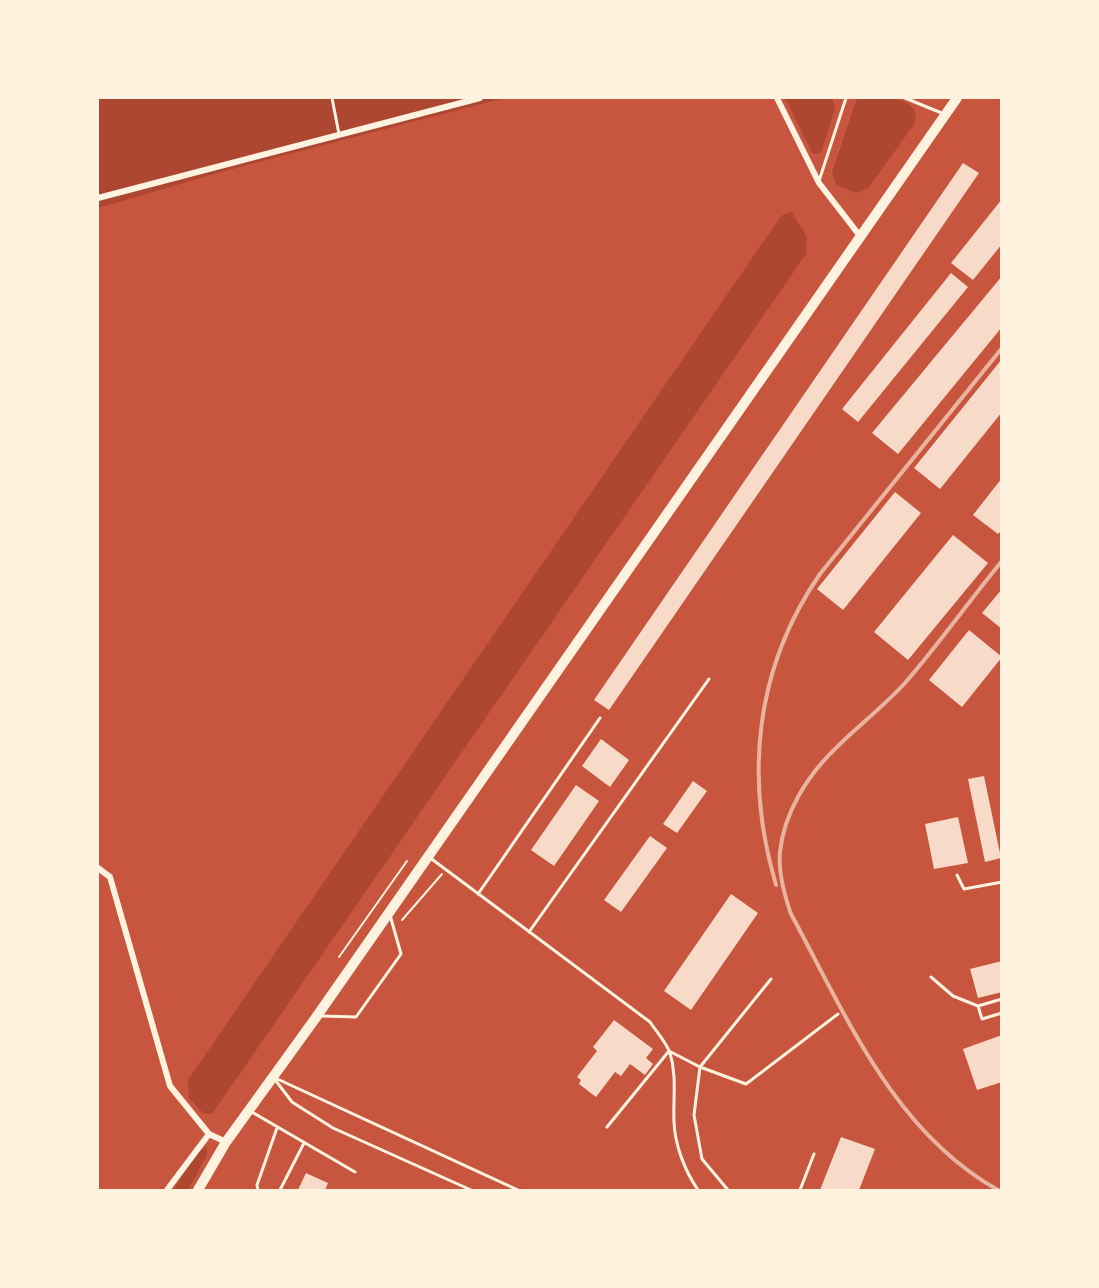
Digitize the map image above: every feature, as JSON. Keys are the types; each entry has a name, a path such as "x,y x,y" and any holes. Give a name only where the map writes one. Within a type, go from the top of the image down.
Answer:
{"highway":[{"path":"198,1191 226,1142 317,1016 957,98"}],"street":[{"path":"98,198 480,98"},
{"path":"777,98 819,183 860,236"},
{"path":"98,868 110,877 170,1086 208,1134 226,1142"},
{"path":"167,1191 208,1134"}],"lane":[{"path":"332,98 339,134"},
{"path":"819,183 846,98"},
{"path":"905,98 945,115"},
{"path":"529,932 709,680"},
{"path":"478,894 600,718"},
{"path":"428,856 650,1022 669,1051 675,1077 674,1123 678,1149 698,1191"},
{"path":"957,875 964,890 1002,882"},
{"path":"317,1016 356,1017 401,954 389,911"},
{"path":"931,977 953,996 978,1006 1002,999"},
{"path":"728,1191 702,1159 694,1115 700,1067 771,979"},
{"path":"978,1006 982,1019 1002,1013"},
{"path":"669,1051 700,1067 746,1084 838,1014"},
{"path":"607,1127 669,1051"},
{"path":"273,1077 292,1102 333,1128 471,1191"},
{"path":"273,1077 518,1191"},
{"path":"249,1110 356,1172"},
{"path":"258,1191 257,1185 277,1128"},
{"path":"280,1191 304,1143"},
{"path":"800,1191 814,1154"}],"path":[{"path":"339,957 406,861"},
{"path":"402,920 446,870"}],"shaded area":[{"path":"875,97 904,102 911,106 915,113 915,123 869,187 857,193 836,185 832,173 857,98"},
{"path":"98,98 504,98 221,172 98,208"},
{"path":"785,98 832,98 835,108 821,153 812,152"},
{"path":"791,211 807,237 806,254 212,1114 203,1113 189,1098 188,1080 781,216"},
{"path":"207,1147 207,1155 188,1190 174,1190 193,1159"}],"building":[{"path":"963,163 979,173 609,710 594,700"},
{"path":"1002,199 1002,244 973,280 951,263"},
{"path":"951,273 968,287 858,422 842,409"},
{"path":"1002,276 1002,327 898,454 872,433"},
{"path":"1002,359 1002,412 940,489 914,468"},
{"path":"1002,478 1002,530 998,534 973,515"},
{"path":"895,492 921,513 843,610 817,589"},
{"path":"953,535 988,563 908,660 874,632"},
{"path":"1002,589 1002,629 982,613"},
{"path":"969,630 1002,657 962,707 929,680"},
{"path":"601,739 629,760 610,787 582,766"},
{"path":"984,776 1001,858 985,862 968,779"},
{"path":"693,781 707,791 677,833 663,824"},
{"path":"576,785 599,801 554,866 531,850"},
{"path":"958,817 968,863 934,869 925,824"},
{"path":"650,836 667,848 621,912 604,900"},
{"path":"731,894 758,913 691,1010 664,991"},
{"path":"1002,961 1002,992 978,998 970,969"},
{"path":"614,1020 653,1049 646,1058 653,1064 645,1075 630,1064 621,1076 615,1072 596,1097 579,1084 581,1080 577,1077 597,1051 593,1047"},
{"path":"1002,1035 1002,1082 977,1090 963,1049"},
{"path":"841,1137 875,1149 859,1190 820,1190"},
{"path":"306,1173 328,1183 325,1190 298,1190"}],"railway":[{"path":"776,885 766,844 760,804 759,764 762,724 769,685 781,647 798,610 820,574 1002,348"},
{"path":"998,1190 961,1165 929,1136 876,1068 791,914 782,883 780,852 782,837 792,809 815,771 905,683 1002,561"}]}
